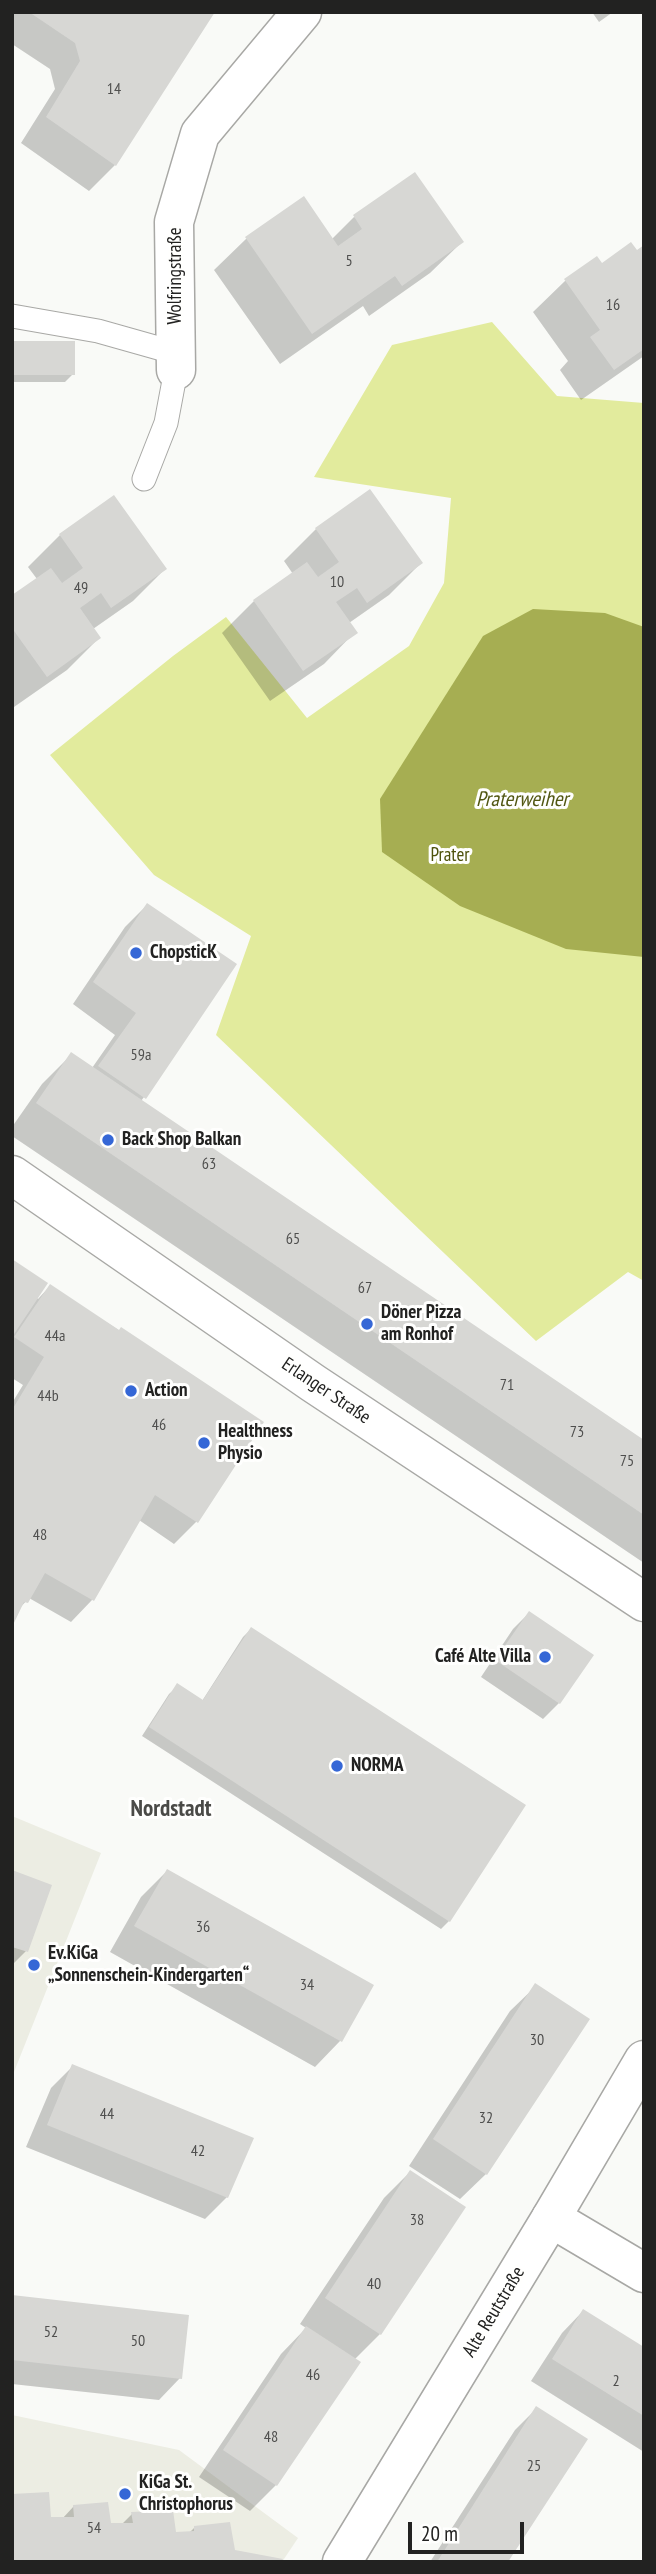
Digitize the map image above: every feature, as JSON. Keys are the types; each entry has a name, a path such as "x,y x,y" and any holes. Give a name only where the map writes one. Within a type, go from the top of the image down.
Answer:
{"main road":[{"name":"Wolfringstraße","path":"176,361 174,222 200,134 302,12"},
{"name":"Erlanger Straße","path":"12,1175 313,1383 644,1602"},
{"name":"Alte Reutstraße","path":"342,2562 644,2060"},
{"path":"551,2218 644,2273"}],"lane":[{"path":"12,316 98,331 176,361 166,423 144,479"}],"shaded area":[{"name":"Ev.KiGa „Sonnenschein-Kindergarten“","path":"12,1816 101,1853 12,2077"},
{"name":"KiGa St. Christophorus","path":"12,2415 179,2450 298,2538 282,2562 12,2562"}],"green space":[{"name":"Prater","path":"492,322 557,396 644,403 644,1281 628,1272 536,1341 216,1035 251,936 154,875 50,755 226,617 307,718 409,646 444,583 451,498 314,477 392,345"}],"water":[{"name":"Praterweiher","path":"533,609 605,613 644,627 644,957 566,949 460,906 382,852 380,799 483,636"}],"building":[{"path":"29,12 215,12 116,166 46,117 80,61 75,43"},
{"path":"415,172 464,242 402,286 395,276 312,334 245,237 304,196 338,246 362,229 353,215"},
{"path":"631,242 637,250 644,245 644,349 614,370 590,337 600,330 564,279 597,256 602,263"},
{"path":"12,341 75,341 75,375 12,375"},
{"path":"370,489 423,563 367,603 357,588 336,602 358,633 303,671 253,600 307,562 318,577 339,562 315,528"},
{"path":"114,495 167,569 111,608 101,593 80,608 101,638 47,677 12,628 12,595 51,568 62,583 83,568 59,534"},
{"path":"147,903 237,964 146,1099 98,1066 136,1013 93,982"},
{"path":"71,1052 644,1440 644,1515 36,1103"},
{"path":"12,1259 48,1283 12,1337"},
{"path":"50,1284 119,1330 121,1327 264,1422 198,1523 155,1495 94,1601 45,1573 28,1603 24,1602 12,1627 12,1410 44,1357 14,1337"},
{"name":"Café Alte Villa","path":"529,1611 594,1655 560,1704 495,1660"},
{"name":"NORMA","path":"251,1627 526,1805 450,1922 149,1727 177,1683 203,1700"},
{"path":"167,1869 374,1985 342,2042 134,1926"},
{"path":"12,1870 52,1885 28,1952 12,1947"},
{"path":"535,1983 590,2019 487,2175 433,2139"},
{"path":"72,2064 254,2138 228,2198 47,2125"},
{"path":"410,2170 466,2207 381,2335 325,2298"},
{"path":"12,2295 189,2315 182,2379 12,2360"},
{"path":"583,2309 644,2347 644,2416 552,2359"},
{"path":"306,2326 361,2362 277,2486 223,2450"},
{"path":"536,2406 588,2439 508,2562 437,2562"},
{"path":"49,2492 51,2517 74,2517 73,2505 108,2502 111,2523 133,2523 131,2512 173,2510 176,2532 194,2531 194,2526 230,2522 235,2550 283,2559 281,2562 13,2562 12,2494"}],"place":[{"name":"ChopsticK","path":"136,953"},
{"name":"Back Shop Balkan","path":"108,1140"},
{"name":"Döner Pizza am Ronhof","path":"367,1324"},
{"name":"Action","path":"131,1391"},
{"name":"Healthness Physio","path":"204,1443"},
{"name":"Café Alte Villa","path":"545,1657"},
{"name":"NORMA","path":"337,1766"},
{"name":"Ev.KiGa „Sonnenschein-Kindergarten“","path":"34,1965"},
{"name":"KiGa St. Christophorus","path":"125,2494"}],"district":[{"name":"Nordstadt","path":"171,1809"}]}
